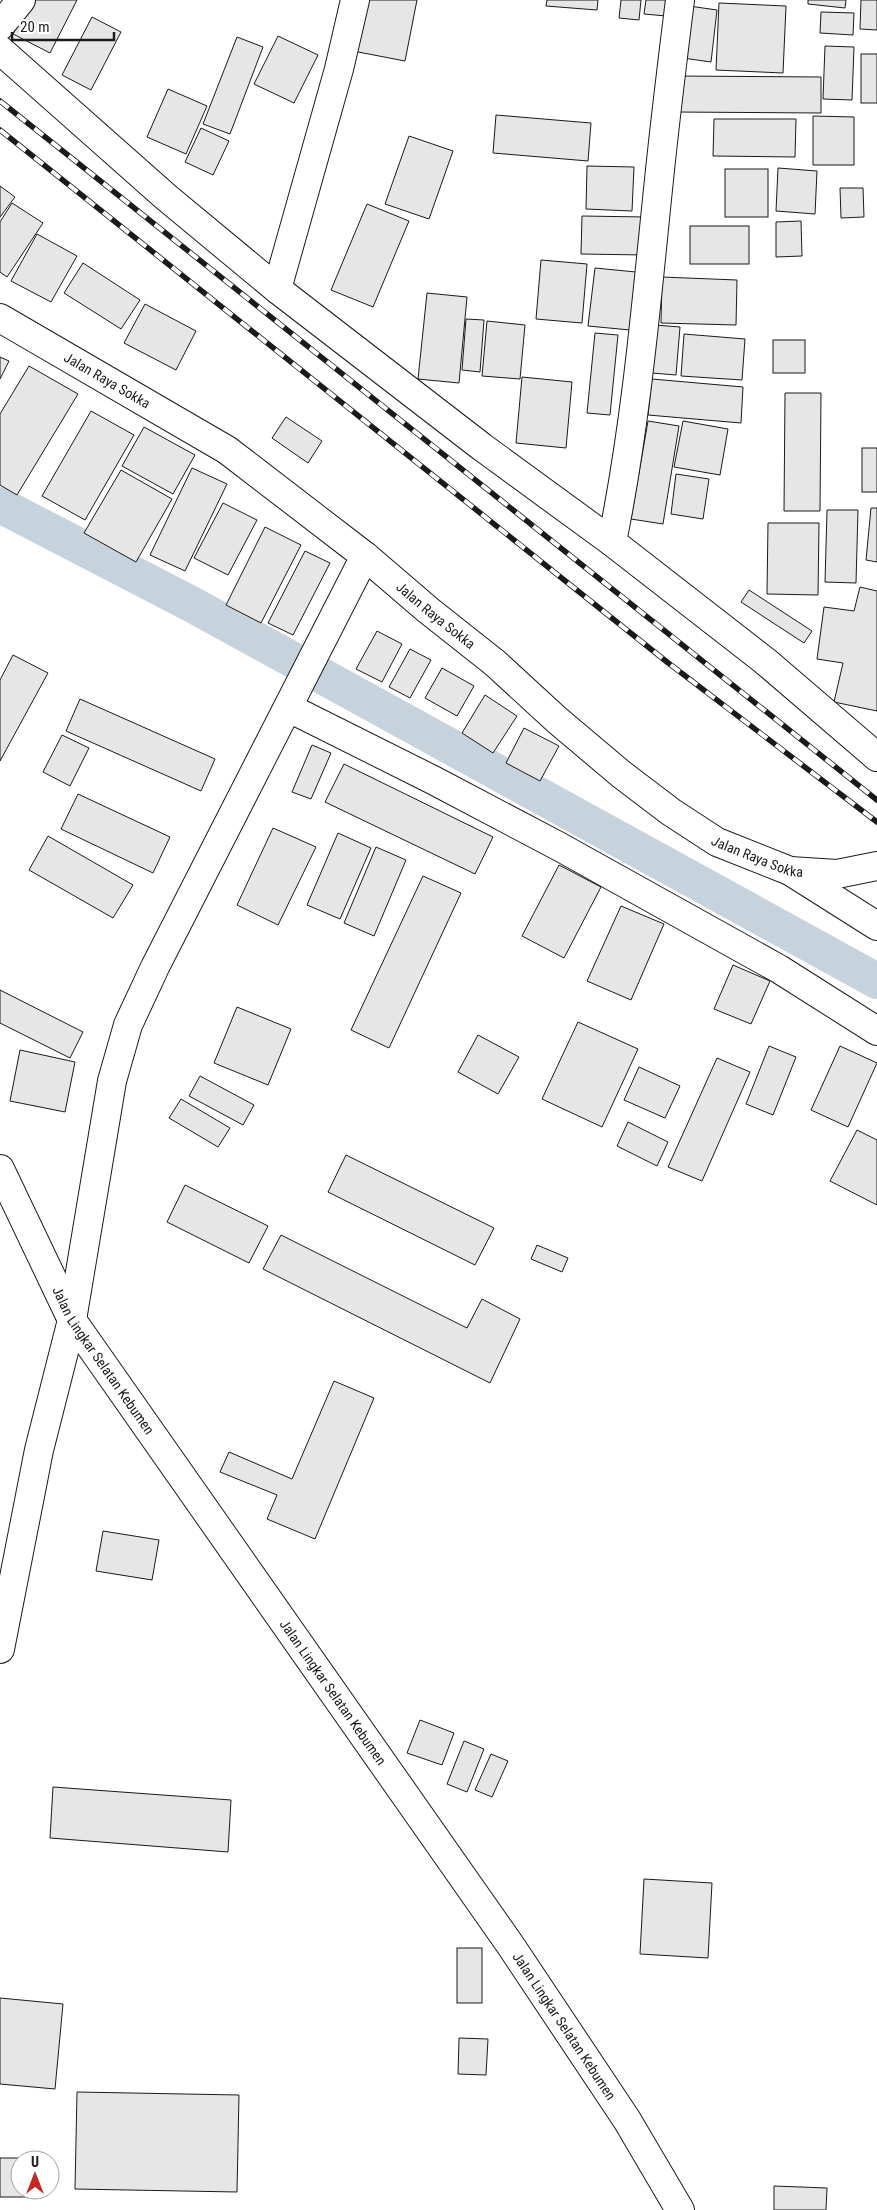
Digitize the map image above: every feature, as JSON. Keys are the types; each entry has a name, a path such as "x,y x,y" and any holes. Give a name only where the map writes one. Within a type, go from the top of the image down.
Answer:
{"main road":[{"path":"0,26 21,0"},
{"path":"277,289 339,69 355,0"},
{"path":"612,542 622,493 640,372 660,168 680,0"},
{"path":"0,50 166,196 277,289 482,447 612,542 765,661 877,757"},
{"name":"Jalan Raya Sokka","path":"0,318 227,450 365,556 428,610 495,663 620,774 671,812 718,842 790,871 837,874 877,866"},
{"path":"0,1649 39,1450 72,1320 112,1081 128,1025 155,967 365,556"},
{"path":"288,708 433,780 560,847 779,969 877,1031"},
{"path":"790,871 877,926"},
{"name":"Jalan Lingkar Selatan Kebumen","path":"0,1169 72,1320 511,1946 627,2120 680,2210"}],"building":[{"path":"32,0 77,0 50,53 13,34"},
{"path":"363,0 417,0 405,61 353,51"},
{"path":"547,0 598,0 597,10 546,6"},
{"path":"621,0 641,0 639,20 619,18"},
{"path":"646,0 668,0 666,16 644,14"},
{"path":"808,0 846,0 845,8 808,4"},
{"path":"861,0 877,0 877,30 860,29"},
{"path":"719,3 786,6 783,73 716,70"},
{"path":"689,6 717,10 711,62 683,58"},
{"path":"821,12 854,13 853,35 820,33"},
{"path":"92,17 121,32 91,90 62,75"},
{"path":"278,36 318,55 294,103 254,84"},
{"path":"237,37 263,47 230,134 203,124"},
{"path":"825,46 854,47 852,100 823,99"},
{"path":"861,54 877,54 877,103 861,103"},
{"path":"675,76 821,77 821,113 675,112"},
{"path":"168,89 207,106 186,154 147,137"},
{"path":"496,115 591,123 588,161 493,153"},
{"path":"813,116 854,117 854,165 813,165"},
{"path":"714,119 796,119 795,157 713,156"},
{"path":"201,128 229,141 213,175 185,162"},
{"path":"409,136 453,151 429,219 385,204"},
{"path":"587,166 634,167 632,211 586,209"},
{"path":"778,168 817,171 815,214 776,211"},
{"path":"725,169 768,169 768,217 725,217"},
{"path":"0,186 15,197 0,217"},
{"path":"840,188 863,188 864,217 841,218"},
{"path":"12,203 43,223 7,277 0,272 0,222"},
{"path":"367,204 409,221 373,307 331,290"},
{"path":"582,216 646,217 645,255 581,254"},
{"path":"801,221 802,256 776,257 776,222"},
{"path":"690,226 749,226 749,264 690,264"},
{"path":"37,234 77,256 51,302 11,281"},
{"path":"541,260 587,264 582,323 536,319"},
{"path":"83,263 140,300 121,329 64,293"},
{"path":"595,268 636,272 630,330 588,326"},
{"path":"662,277 737,280 736,325 661,323"},
{"path":"427,293 467,297 459,383 418,379"},
{"path":"145,304 196,331 176,370 124,343"},
{"path":"466,319 484,320 480,372 462,370"},
{"path":"487,321 525,325 520,379 482,376"},
{"path":"655,325 680,327 676,375 652,373"},
{"path":"595,333 618,335 610,415 587,413"},
{"path":"684,334 745,339 742,380 681,376"},
{"path":"773,340 805,340 805,373 773,373"},
{"path":"0,357 9,361 0,379"},
{"path":"29,366 78,394 17,495 0,485 0,414"},
{"path":"522,377 572,382 566,448 516,443"},
{"path":"652,379 743,387 741,423 648,415"},
{"path":"785,393 821,393 820,511 784,511"},
{"path":"91,411 134,435 85,520 42,496"},
{"path":"286,417 322,441 308,463 272,438"},
{"path":"648,421 679,426 663,524 631,519"},
{"path":"683,421 728,429 720,475 674,467"},
{"path":"144,427 195,455 173,494 122,466"},
{"path":"862,448 877,448 877,492 862,492"},
{"path":"192,468 227,484 185,571 150,555"},
{"path":"121,470 172,499 136,562 84,533"},
{"path":"676,474 709,479 703,519 671,514"},
{"path":"223,503 257,520 228,575 194,558"},
{"path":"871,508 877,508 877,562 866,560"},
{"path":"827,510 858,510 856,583 825,582"},
{"path":"768,523 819,523 818,595 767,594"},
{"path":"265,527 301,545 261,623 226,605"},
{"path":"305,551 330,563 293,635 268,623"},
{"path":"860,587 877,591 877,711 834,702 843,663 817,659 824,607 854,611"},
{"path":"749,590 812,631 804,643 741,602"},
{"path":"377,631 402,644 382,682 356,669"},
{"path":"410,649 431,660 410,698 389,687"},
{"path":"13,655 48,673 0,761 0,680"},
{"path":"442,668 474,686 457,716 425,698"},
{"path":"485,695 517,716 493,753 462,733"},
{"path":"80,699 215,759 201,791 66,731"},
{"path":"524,728 559,746 540,781 506,763"},
{"path":"62,735 89,748 70,786 43,772"},
{"path":"312,745 331,753 311,799 292,792"},
{"path":"344,764 493,837 475,874 325,802"},
{"path":"78,794 170,837 153,873 61,829"},
{"path":"273,828 316,847 278,925 237,905"},
{"path":"338,833 371,848 340,919 307,905"},
{"path":"48,836 133,885 113,918 29,870"},
{"path":"376,847 406,860 374,936 344,923"},
{"path":"559,865 601,887 564,958 522,936"},
{"path":"423,876 461,893 389,1048 351,1030"},
{"path":"621,906 664,924 631,1000 587,981"},
{"path":"733,965 770,981 751,1024 714,1009"},
{"path":"0,990 83,1032 70,1058 0,1023"},
{"path":"237,1007 291,1029 268,1085 214,1063"},
{"path":"578,1022 638,1049 602,1127 542,1099"},
{"path":"478,1035 519,1057 498,1094 458,1072"},
{"path":"769,1046 796,1057 773,1115 746,1104"},
{"path":"840,1046 877,1063 848,1127 811,1110"},
{"path":"20,1050 75,1062 65,1112 10,1101"},
{"path":"717,1058 750,1072 702,1181 668,1167"},
{"path":"639,1067 680,1086 665,1118 624,1100"},
{"path":"200,1076 254,1105 243,1125 189,1096"},
{"path":"181,1099 230,1128 218,1147 169,1118"},
{"path":"628,1122 668,1142 657,1166 617,1146"},
{"path":"857,1130 877,1140 877,1205 830,1181"},
{"path":"346,1155 494,1228 475,1265 328,1192"},
{"path":"185,1185 268,1226 249,1263 167,1222"},
{"path":"281,1235 467,1328 482,1299 520,1319 490,1383 263,1269"},
{"path":"537,1245 568,1258 562,1272 531,1259"},
{"path":"334,1381 374,1398 315,1539 267,1519 277,1495 220,1472 229,1452 292,1479"},
{"path":"103,1531 159,1540 152,1580 96,1571"},
{"path":"420,1720 454,1733 442,1765 407,1753"},
{"path":"464,1741 484,1749 467,1792 447,1784"},
{"path":"491,1754 508,1761 492,1797 475,1790"},
{"path":"53,1787 231,1800 228,1852 50,1838"},
{"path":"644,1879 712,1883 708,1958 640,1954"},
{"path":"457,1948 482,1948 482,2003 457,2003"},
{"path":"0,1998 63,2004 55,2089 0,2084"},
{"path":"459,2038 488,2039 486,2075 458,2074"},
{"path":"77,2092 239,2095 237,2192 75,2189"},
{"path":"0,2158 10,2158 10,2197 0,2197"},
{"path":"774,2186 827,2188 826,2210 774,2210"}],"waterway":[{"path":"0,505 193,605 877,981"}],"railway":[{"path":"0,101 877,800"},
{"path":"0,130 667,662 877,822"}]}
